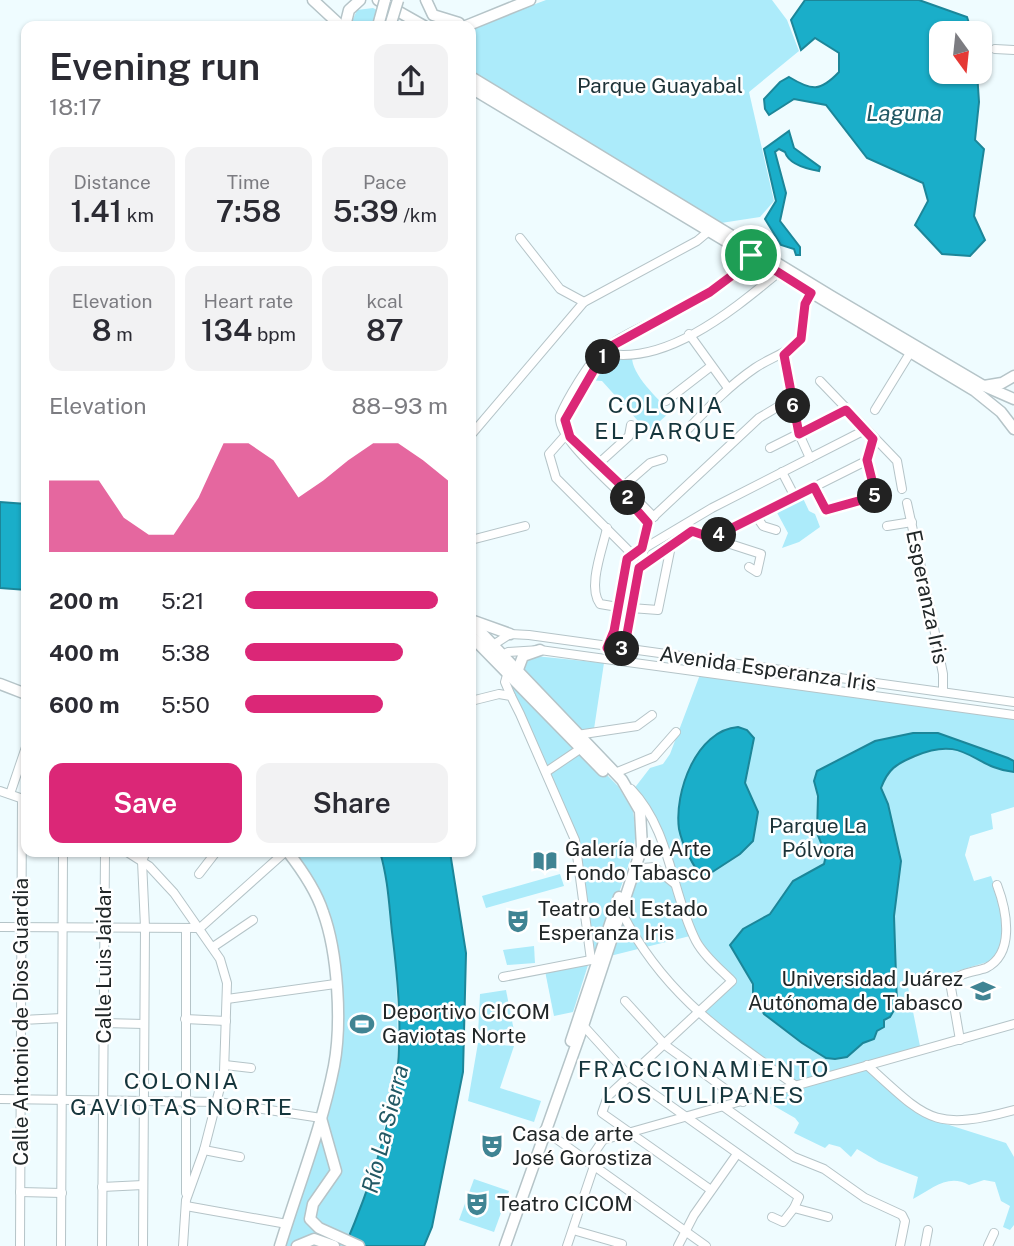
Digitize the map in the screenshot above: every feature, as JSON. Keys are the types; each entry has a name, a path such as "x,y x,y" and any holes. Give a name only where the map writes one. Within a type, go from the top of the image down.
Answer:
{"main road":[{"path":"313,0 337,21"},
{"path":"345,21 349,10 360,0"},
{"path":"378,0 416,21"},
{"path":"379,21 385,0"},
{"path":"392,21 398,0"},
{"path":"419,0 424,21"},
{"path":"426,0 433,15 452,21"},
{"path":"476,21 530,0"},
{"path":"476,80 982,385 1014,399"},
{"path":"476,91 990,401 1014,429"},
{"path":"982,385 1002,383 1014,376"},
{"path":"476,623 510,634"},
{"path":"476,629 488,648 622,792 633,811 636,826 631,861 580,1023 503,1246"},
{"path":"476,640 488,648"},
{"path":"512,674 523,656 540,650"},
{"path":"512,674 618,776 638,804 643,824 642,847 622,912 598,959"},
{"path":"0,684 21,692"},
{"path":"280,1246 321,1118 334,1063 334,961 323,912 303,872 290,857"},
{"path":"321,1118 332,1155 334,1176 313,1204 310,1214 322,1236 334,1246"},
{"path":"312,1142 332,1155"},
{"path":"297,1246 322,1236 359,1246"}],"street":[{"path":"995,49 1014,50"},
{"path":"476,429 584,302 696,241 709,231"},
{"path":"520,238 560,289 584,302"},
{"path":"597,465 564,437 559,423 562,412 604,352 710,292 738,271 751,255"},
{"path":"604,352 640,356 689,334 727,314 778,273"},
{"path":"689,428 728,388 757,366 784,355 801,339 805,304 811,293"},
{"path":"689,334 710,367 728,388"},
{"path":"604,352 565,422 570,437 651,520"},
{"path":"876,410 910,353"},
{"path":"784,355 799,434 810,458"},
{"path":"666,401 710,367"},
{"path":"820,381 897,461 902,489"},
{"path":"642,565 642,548 651,520 758,419 791,399"},
{"path":"770,448 846,410"},
{"path":"597,465 629,436 631,425"},
{"path":"605,659 627,559 680,527 865,430"},
{"path":"564,437 549,454 554,474 633,555"},
{"path":"814,487 826,510 876,496 867,460 873,439"},
{"path":"621,488 650,463 663,459"},
{"path":"712,538 867,460"},
{"path":"782,472 795,497"},
{"name":"Esperanza Iris","path":"907,503 943,674 943,692"},
{"path":"756,516 763,526 776,530"},
{"path":"887,526 912,522"},
{"path":"476,539 525,526"},
{"path":"680,527 761,554 757,572 749,567"},
{"path":"607,528 596,594 599,603 618,607"},
{"path":"629,662 635,657 625,645 638,571 642,565 692,531"},
{"path":"631,608 658,610 671,546"},
{"path":"488,648 510,634"},
{"name":"Avenida Esperanza Iris","path":"510,634 1014,702"},
{"name":"Avenida Esperanza Iris","path":"497,658 518,651 540,650 1014,715"},
{"path":"503,977 598,959 577,846 505,682 512,674"},
{"path":"838,691 839,679"},
{"path":"476,700 499,694 511,696"},
{"path":"577,735 637,726 653,715"},
{"path":"676,732 654,757 618,776 636,794 649,814 698,944 732,981 603,1103 602,1114 711,1190"},
{"path":"546,772 580,749"},
{"path":"10,794 21,762"},
{"path":"0,791 21,798"},
{"name":"Calle Antonio de Dios Guardia","path":"20,1246 23,857"},
{"path":"61,1246 63,857"},
{"name":"Calle Luis Jaidar","path":"102,1246 105,857"},
{"path":"143,1246 144,857"},
{"path":"144,857 200,928 213,947 226,975 225,1065 218,1102 186,1203"},
{"path":"199,874 212,857"},
{"path":"0,927 200,928 280,857"},
{"path":"632,880 643,868 654,867 669,877 679,889"},
{"path":"960,1040 950,982 994,964 1006,954 1013,941 1012,924 997,885"},
{"path":"622,912 649,961 698,1014 796,1086"},
{"path":"213,947 253,920"},
{"path":"183,1246 186,1203 186,928"},
{"path":"227,999 335,984"},
{"path":"625,1001 664,1045 743,1102"},
{"path":"22,1020 62,1018"},
{"path":"185,1019 226,1021"},
{"path":"104,1023 144,1024"},
{"path":"580,1023 630,1077 799,1197 783,1222 772,1217"},
{"path":"603,1140 1014,1024"},
{"path":"225,1065 251,1068"},
{"path":"867,1065 912,1106 933,1119 970,1121 1014,1110"},
{"path":"0,1099 62,1102 218,1102 321,1118"},
{"path":"724,1107 787,1153 824,1169 865,1198 902,1215 905,1221 900,1246"},
{"path":"567,1246 591,1164 612,1121"},
{"path":"544,1130 706,1246"},
{"path":"204,1150 240,1157"},
{"path":"678,1246 711,1190 737,1154"},
{"path":"102,1188 143,1185"},
{"path":"20,1192 62,1193"},
{"path":"186,1203 287,1224"},
{"path":"793,1208 828,1217"},
{"path":"573,1230 622,1244"},
{"path":"925,1246 928,1230"},
{"path":"988,1246 994,1233"}],"green space":[{"name":"Parque Guayabal","path":"546,0 772,0 787,20 799,51 749,92 774,201 760,217 721,223 476,75 476,26"},
{"path":"373,8 399,21 352,21 357,10"},
{"path":"605,354 632,356 640,378 670,412 648,432 602,381 588,380"},
{"path":"801,494 809,511 815,514 820,527 799,542 782,548 788,533 774,507"},
{"path":"535,656 604,663 594,729 582,730 525,678 520,665"},
{"name":"Parque La Pólvora","path":"701,672 1014,715 1014,807 991,814 993,829 970,836 965,855 974,881 991,876 1008,925 997,959 951,973 906,977 921,1051 796,1086 698,1014 732,981 694,935 606,957 632,880 651,867 677,887 665,849 633,790 650,768 663,764 670,754"},
{"path":"507,675 618,786 633,811 636,832 633,852 596,959 591,960 579,853 508,689"},
{"path":"291,857 381,857 389,884 396,964 396,1081 368,1192 345,1246 280,1246 334,1063 335,984 323,912"},
{"path":"560,874 564,886 486,908 482,896"},
{"path":"534,946 535,963 507,965 503,950"},
{"path":"589,962 573,1012 554,1016 545,971"},
{"path":"506,990 515,1036 478,1034 480,994"},
{"path":"478,1043 514,1046 500,1088 541,1101 534,1122 468,1101"},
{"path":"867,1067 924,1117 1006,1143 1014,1157 1014,1225 1010,1230 1003,1227 1010,1206 1001,1201 995,1182 984,1180 969,1185 947,1182 913,1199 918,1177 879,1162 857,1149 851,1157 840,1147 829,1144 825,1148 794,1133 799,1123 795,1118 762,1099"},
{"path":"474,1179 509,1191 494,1232 459,1220"}],"water":[{"name":"Laguna","path":"805,0 919,0 967,17 968,21 929,21 929,84 978,84 975,140 984,149 974,216 985,240 970,256 942,254 915,225 928,201 923,183 867,158 826,105 794,99 769,115 764,99 780,82 789,77 804,85 816,87 826,83 839,72 839,53 815,38 801,50 791,20"},
{"name":"Laguna","path":"789,131 794,148 820,167 819,171 804,168 790,160 785,152 779,149 775,152 786,193 780,221 800,247 800,255 796,255 794,249 781,245 765,219 776,201 764,149"},
{"path":"0,502 21,504 21,590 0,588"},
{"path":"738,727 747,730 754,738 745,783 758,812 753,841 740,854 703,878 692,862 680,835 680,798 684,782 700,751 710,739 723,731"},
{"path":"913,733 938,733 1008,758 1014,761 1014,772 988,765 958,750 946,749 932,750 908,759 887,776 881,788 888,804 901,861 894,916 897,1005 890,1017 884,1020 884,1027 877,1031 874,1039 863,1043 847,1057 826,1058 764,1014 753,993 753,984 730,945 743,929 770,914 793,881 824,864 826,855 817,833 818,796 814,781 817,771 875,741"},
{"path":"381,857 451,857 466,953 463,1072 432,1227 424,1246 345,1246 382,1145 396,1082 399,1007 387,882"}],"place":[{"name":"Galería de Arte Fondo Tabasco","path":"545,861"},
{"name":"Teatro del Estado Esperanza Iris","path":"518,921"},
{"name":"Universidad Juárez Autónoma de Tabasco","path":"983,991"},
{"name":"Deportivo CICOM Gaviotas Norte","path":"362,1024"},
{"name":"Casa de arte José Gorostiza","path":"492,1146"},
{"name":"Teatro CICOM","path":"477,1204"}],"district":[{"name":"COLONIA EL PARQUE","path":"666,418"},
{"name":"FRACCIONAMIENTO LOS TULIPANES","path":"704,1082"},
{"name":"COLONIA GAVIOTAS NORTE","path":"182,1094"}],"route":[{"path":"751,255 811,293 805,304 801,339 784,355 799,434 846,410 873,439 867,460 876,496 826,510 822,507 814,487 712,538 692,531 639,568 625,645 627,649 607,648 614,631 627,559 642,548 648,523 619,490 623,487 568,435 566,416 606,349 698,300 738,271 751,255"}],"water label":[{"name":"Río La Sierra","path":"385,1129"}]}
